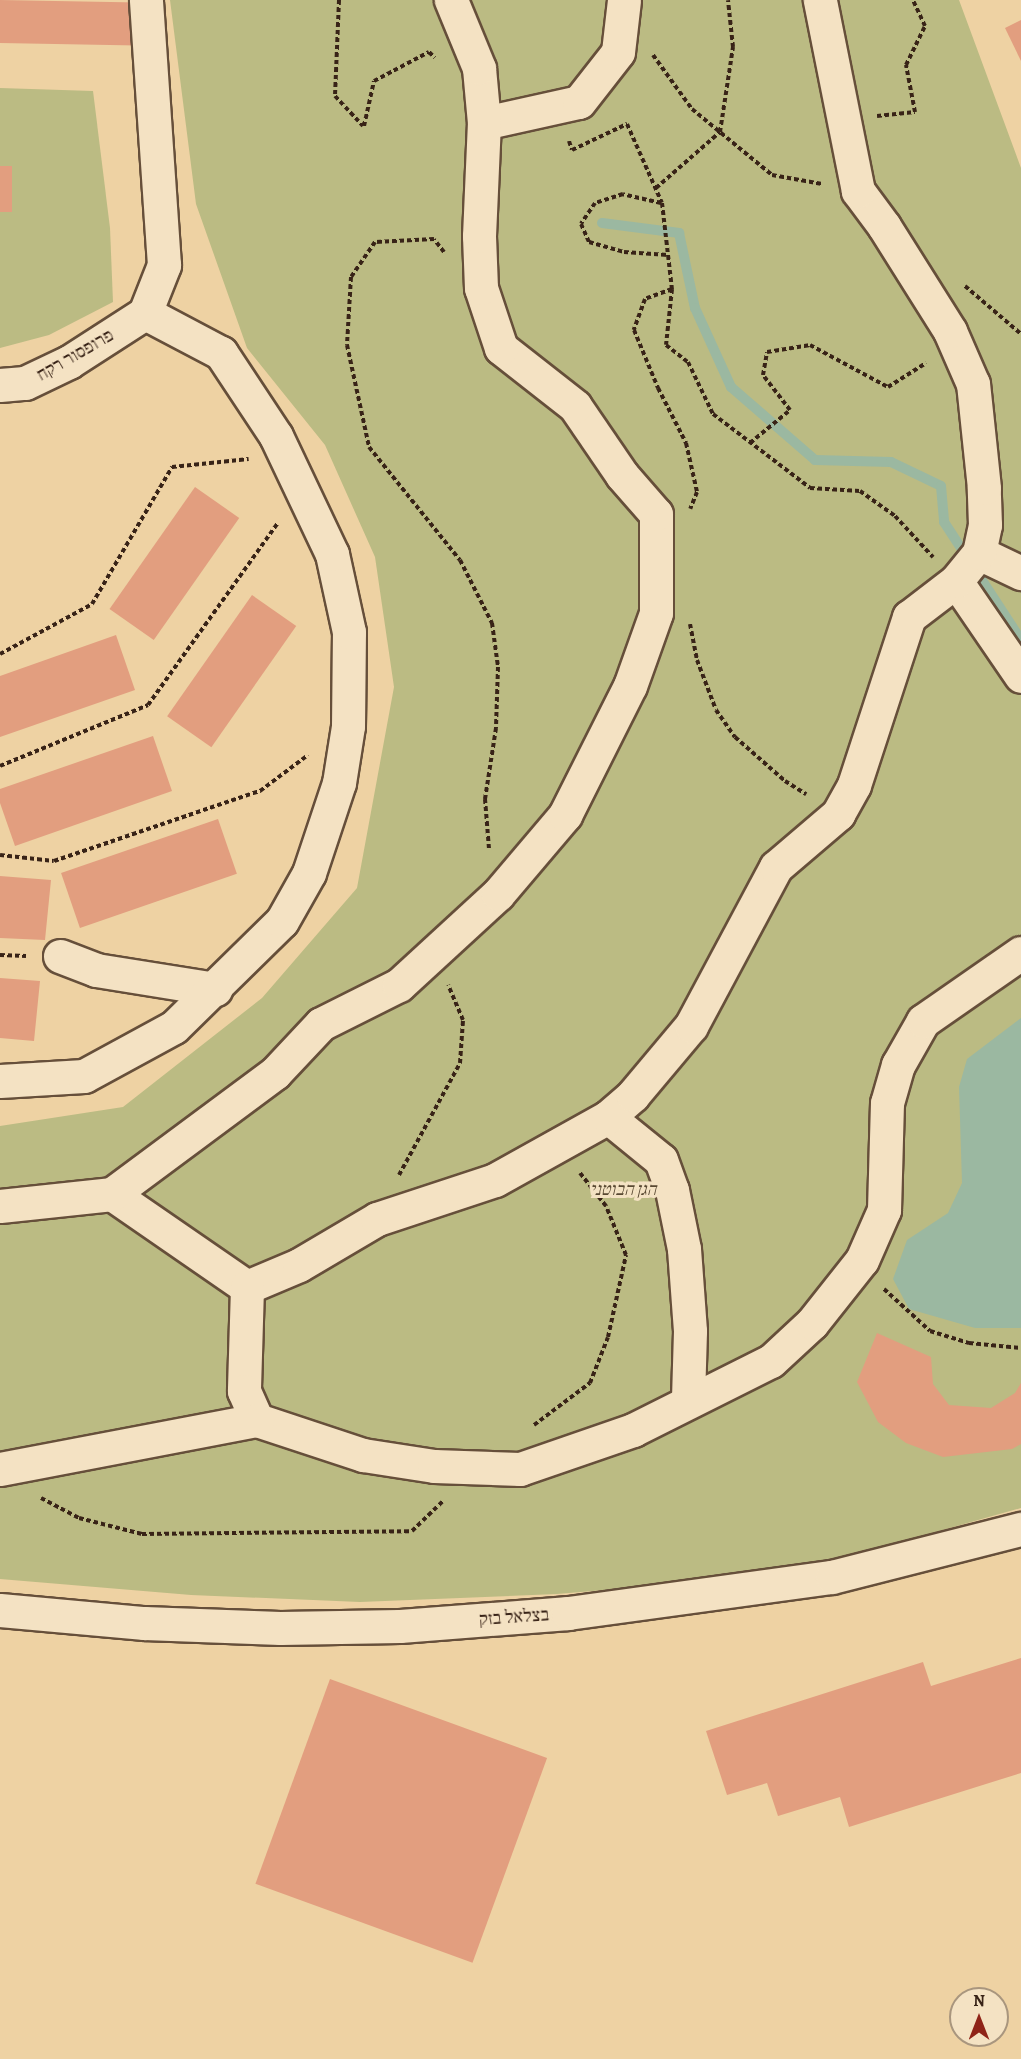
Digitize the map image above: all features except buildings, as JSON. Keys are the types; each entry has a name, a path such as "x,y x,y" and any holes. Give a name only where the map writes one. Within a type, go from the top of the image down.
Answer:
{"street":[{"path":"0,1081 84,1076 174,1027 282,921 309,873 339,783 348,726 349,632 332,554 303,487 220,352 146,313 164,265 146,0"},
{"path":"0,1206 112,1194 274,1073 321,1024 399,985 498,894 565,815 630,686 656,613 656,514 622,475 575,406 501,348 481,288 479,236 484,123 479,68 451,0"},
{"path":"247,1287 299,1265 377,1219 495,1180 608,1117 633,1095 691,1026 776,867 838,814 854,785 909,617 956,581 979,553 985,525 984,488 973,384 950,331 884,226 858,191 820,0"},
{"path":"484,123 579,102 618,52 623,6"},
{"name":"פרופסור רקח","path":"0,385 25,383 69,362 146,313"},
{"path":"979,553 1021,573"},
{"path":"956,581 1021,676"},
{"path":"0,1468 256,1420 363,1455 434,1466 520,1468 578,1452 633,1430 688,1400 771,1361 812,1323 862,1260 884,1210 887,1103 898,1065 923,1021 1021,953"},
{"path":"60,956 96,970 215,989"},
{"path":"608,1117 661,1160 672,1190 684,1249 690,1331 688,1400"},
{"path":"112,1194 247,1287"},
{"path":"247,1287 244,1392 256,1420"},
{"name":"בצלאל בזק","path":"0,1610 144,1623 280,1628 400,1626 545,1615 659,1603 832,1578 1021,1529"}],"path":[{"path":"339,0 335,96 364,126 374,81 429,52"},
{"path":"656,188 720,132 733,47 728,0"},
{"path":"843,120 915,112 906,65 925,26 913,0"},
{"path":"623,6 692,109 772,175 858,191"},
{"path":"556,108 572,150 627,124 662,205 672,289 666,345 688,362 713,414 810,488 860,491 895,516 956,581"},
{"path":"662,205 623,194 595,203 581,224 589,242 624,252 668,254"},
{"path":"481,288 462,273 434,239 375,242 351,277 346,345 369,447 460,560 492,623 498,667 496,718 485,799 498,894"},
{"path":"672,289 645,299 634,330 658,388 686,443 697,492 689,513"},
{"path":"750,443 790,410 763,375 767,352 810,345 888,387 922,369 950,331"},
{"path":"0,654 93,604 172,467 286,456"},
{"path":"0,766 147,705 303,487"},
{"path":"688,614 697,660 716,710 735,737 785,781 838,814"},
{"path":"0,855 54,861 260,791 348,726"},
{"path":"377,1219 460,1063 463,1020 435,954"},
{"path":"569,1173 580,1172 606,1206 626,1255 608,1337 590,1383"},
{"path":"893,1298 930,1331 969,1343 1021,1348"},
{"path":"29,1492 79,1518 142,1534 412,1531 479,1467"}],"green space":[{"name":"הגן הבוטני","path":"170,0 959,0 1021,168 1021,1508 843,1558 676,1584 557,1594 360,1602 191,1595 0,1579 0,1126 123,1107 262,998 357,888 394,687 375,557 325,445 247,348 196,204"},
{"path":"0,88 93,91 110,228 113,302 49,335 0,348"}],"shaded area":[{"path":"1021,1018 1021,1328 975,1328 909,1309 893,1279 907,1240 948,1213 962,1183 959,1087 967,1059"}],"waterway":[{"path":"602,223 679,233 695,308 731,387 815,460 891,462 941,486 944,522 1021,640"}]}
